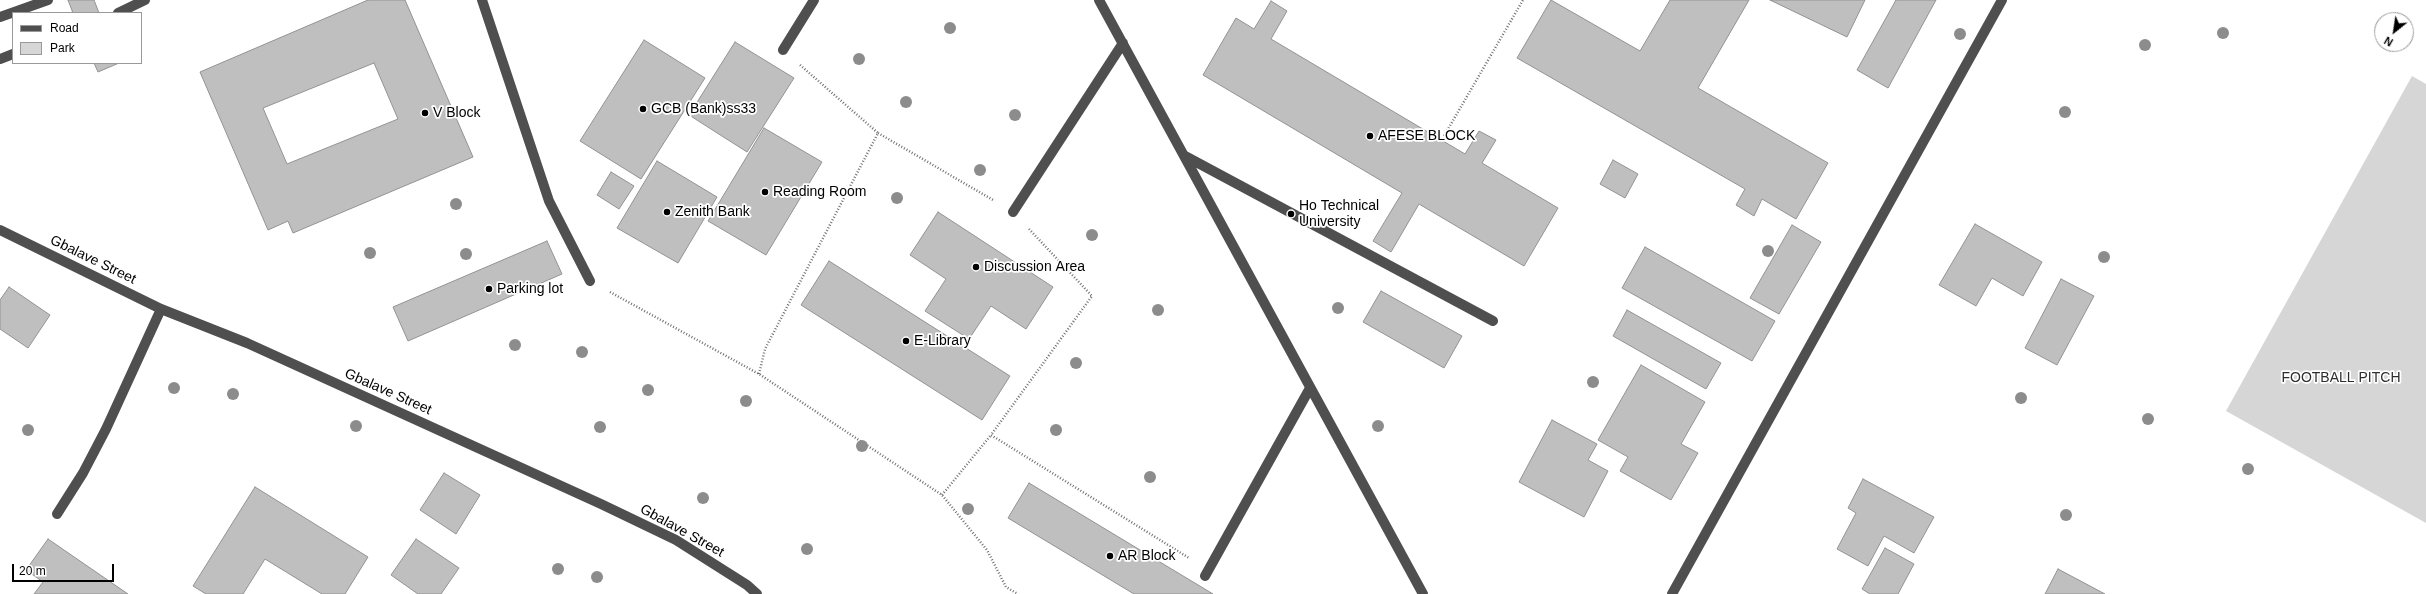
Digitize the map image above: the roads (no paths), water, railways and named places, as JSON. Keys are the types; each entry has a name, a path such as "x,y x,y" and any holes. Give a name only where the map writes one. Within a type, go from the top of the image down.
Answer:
{"street":[{"path":"14,12 48,0"},
{"path":"120,12 145,0"},
{"path":"482,0 549,201 590,281"},
{"path":"783,50 814,0"},
{"path":"1099,0 1423,594"},
{"path":"1672,594 2002,0"},
{"path":"0,17 12,13"},
{"path":"1013,212 1123,43"},
{"path":"0,59 12,54"},
{"path":"1185,156 1493,321"},
{"name":"Gbalave Street","path":"0,230 161,309 247,343 608,507 676,540 748,585 757,594"},
{"path":"57,514 84,473 106,429 161,309"},
{"path":"1207,573 1310,388"}],"place":[{"name":"GCB (Bank)ss33","path":"643,109"},
{"name":"V Block","path":"425,113"},
{"name":"AFESE BLOCK","path":"1370,136"},
{"name":"Reading Room","path":"765,192"},
{"name":"Zenith Bank","path":"667,212"},
{"name":"Ho Technical University","path":"1291,214"},
{"name":"Discussion Area","path":"976,267"},
{"name":"Parking lot","path":"489,289"},
{"name":"E-Library","path":"906,341"},
{"name":"AR Block","path":"1110,556"}],"park label":[{"name":"FOOTBALL PITCH","path":"2341,378"}]}
